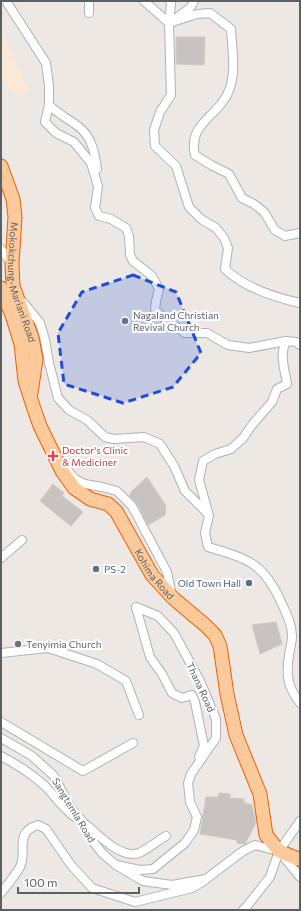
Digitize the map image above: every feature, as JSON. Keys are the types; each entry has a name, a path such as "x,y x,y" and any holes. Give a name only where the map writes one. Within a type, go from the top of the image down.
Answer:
{"highway":[{"name":"Mokokchung-Mariani Road","path":"1,166 13,199 15,217 12,264 7,287 32,338 36,359 31,399"},
{"name":"Kohima Road","path":"31,399 40,426 62,471 74,488 90,499 108,504 116,511 152,575 173,598 205,624 215,635 220,646 227,694 236,735 260,794 266,835 279,851 298,859 300,858"}],"street":[{"path":"6,1 46,63 49,86 49,105 45,122 56,133 74,142 91,162 98,186"},
{"path":"89,1 89,13"},
{"path":"144,1 170,23"},
{"path":"170,1 171,95 160,112 154,130 155,146 176,166 189,208 201,220 216,228 224,238 228,248 225,269 234,278 265,293 300,303"},
{"path":"170,23 190,8 194,1"},
{"path":"170,23 197,14 210,13 231,30 233,64 232,78 229,89 218,107 195,133 192,145 195,155 211,166 229,174 242,198 254,204 264,212 275,230 285,236 300,233"},
{"path":"49,105 56,112 80,128 89,138 94,148 96,159 98,186 95,208 99,216 111,219 126,228 129,236 130,255 133,261 152,276 159,289 155,310 185,333 207,334 228,345 249,348 286,341 296,342 300,345"},
{"path":"1,249 12,264"},
{"path":"7,287 40,323 45,340 48,363 58,398 69,410 87,420 105,437 114,439 144,437 160,444 174,466 185,490 209,515"},
{"path":"286,341 283,348 283,359 288,384 277,389 272,402 243,438 231,449 215,454 203,461 199,480 209,515 205,533 208,547 240,556 256,566 270,580 280,598 291,623 292,638 287,671 291,692 300,703"},
{"path":"1,558 22,540"},
{"name":"Thana Road","path":"116,865 140,870 153,869 184,843 194,830 197,817 190,802 188,783 191,774 204,746 195,702 192,695 182,698 172,693 162,674 150,657 136,608 158,616 174,633 200,681 216,719 216,738 191,774"},
{"path":"1,653 48,648 98,664 126,681 139,715"},
{"path":"1,722 83,771 132,743"},
{"name":"Sangtemla Road","path":"1,738 32,756 54,776 70,807 85,824 94,843 103,854 116,865 143,881 172,885 206,879 243,851 255,845 279,851"},
{"path":"1,756 19,766 44,786 67,812 118,850 132,854 140,852 166,836"},
{"path":"243,910 270,877 279,851 300,821"},
{"path":"1,893 20,867 23,840 26,832 30,828 38,825 46,829 70,865 92,888 113,895 135,902 192,888 206,879"},
{"path":"279,851 300,876"}],"highlighted area":[{"path":"133,275 176,292 201,353 173,387 123,403 64,384 58,333 82,292"}],"shaded area":[{"path":"1,29 28,90 20,96 1,80"}],"building":[{"path":"176,37 205,37 204,65 176,64"},
{"path":"147,477 166,506 165,515 148,525 137,503 130,496 130,493"},
{"path":"53,484 64,493 62,496 83,512 71,526 40,501"},
{"path":"276,622 282,644 260,654 252,625"},
{"path":"219,793 230,794 230,798 244,799 244,803 252,805 256,823 245,844 237,843 237,840 200,834 206,797 218,797"}],"place":[{"name":"Nagaland Christian Revival Church","path":"125,321"},
{"name":"Doctor's Clinic & Mediciner","path":"53,456"},
{"name":"PS-2","path":"96,569"},
{"name":"Old Town Hall","path":"249,583"},
{"name":"Tenyimia Church","path":"18,644"}]}
